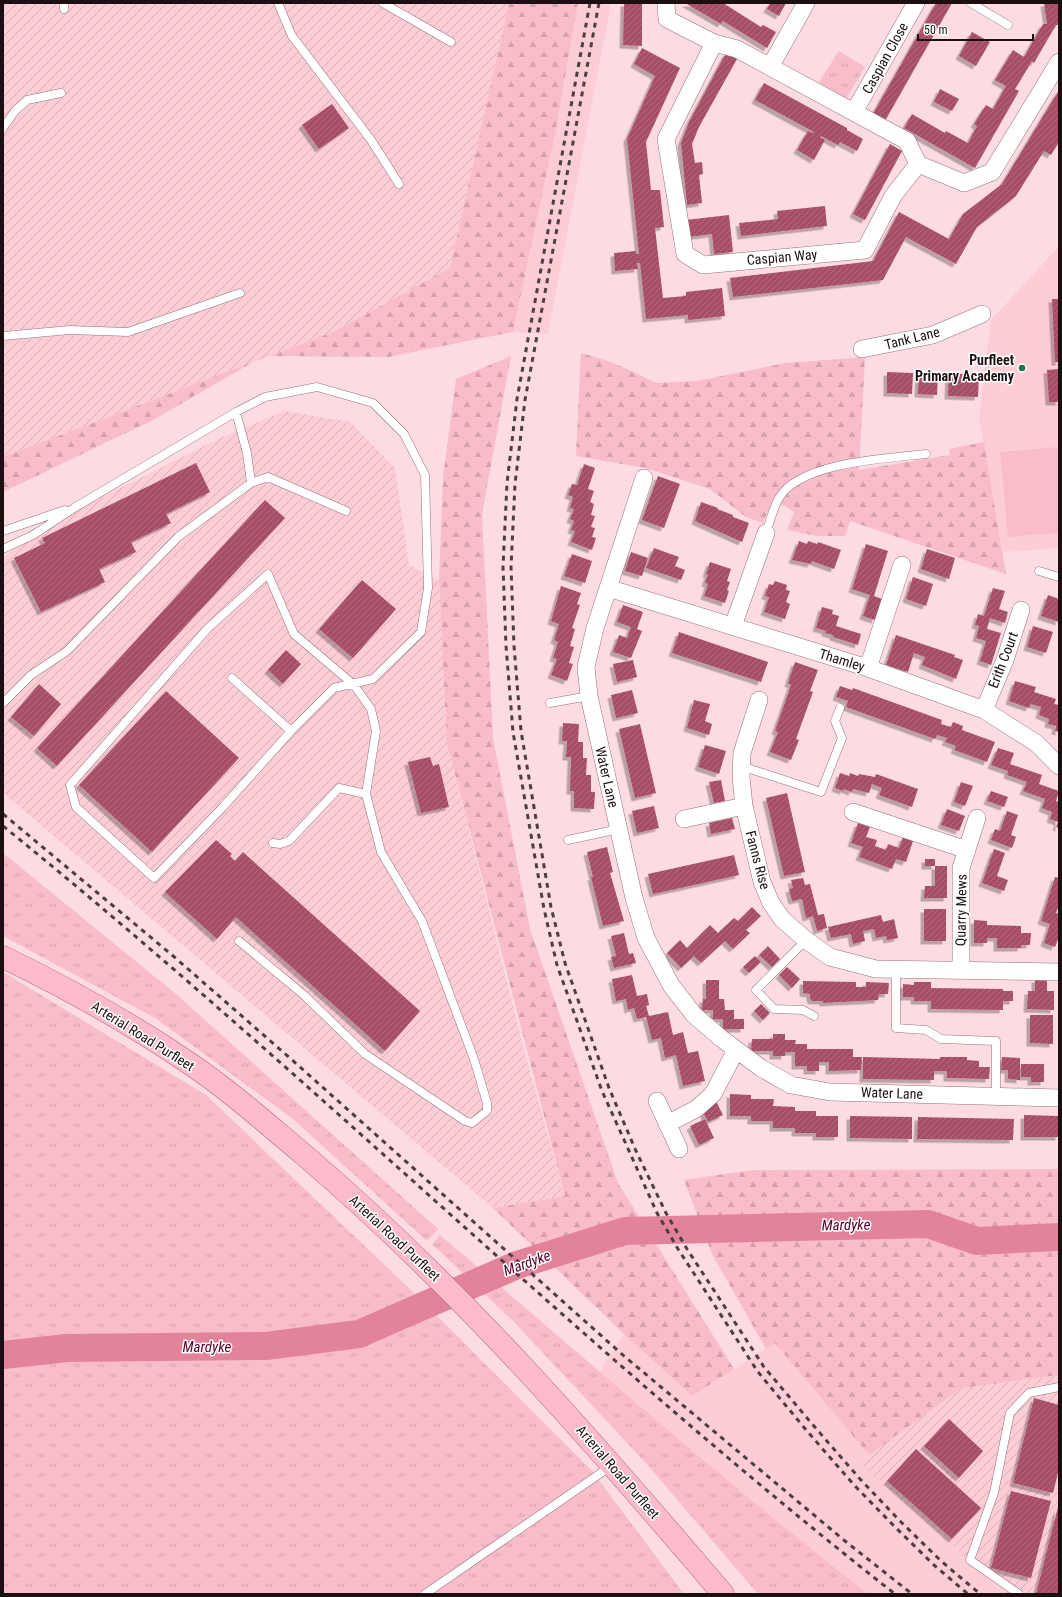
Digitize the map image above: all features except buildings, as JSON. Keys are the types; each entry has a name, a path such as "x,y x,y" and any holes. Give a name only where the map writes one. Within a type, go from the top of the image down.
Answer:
{"main road":[{"name":"Arterial Road Purfleet","path":"3,957 80,997 190,1063 273,1128 336,1182 421,1261 482,1323 613,1464 724,1594"}],"street":[{"path":"666,3 667,18 714,43 737,49 908,141 918,164 964,183 992,172 1059,62"},
{"path":"770,67 806,3"},
{"name":"Caspian Close","path":"854,112 916,3"},
{"name":"Caspian Way","path":"714,43 666,139 685,254 703,265 865,250 893,196 918,164"},
{"name":"Tank Lane","path":"862,349 933,335 982,314"},
{"name":"Water Lane","path":"644,478 595,628 586,667 589,696 634,898 646,938 671,984 694,1015 736,1050 761,1068 791,1085 830,1092 1059,1098"},
{"path":"733,626 766,533"},
{"path":"868,668 902,565"},
{"name":"Thamley","path":"608,588 868,668 984,710 1036,743 1059,766"},
{"name":"Erith Court","path":"984,710 1006,660 1021,610"},
{"name":"Fanns Rise","path":"759,700 742,753 741,777 744,806 762,882 771,903 782,919 806,940 830,957 876,969 1059,972"},
{"path":"684,819 744,806"},
{"path":"853,812 967,850"},
{"name":"Quarry Mews","path":"961,970 961,868 977,818"},
{"path":"667,1124 696,1109 713,1094 736,1050"},
{"path":"657,1100 679,1149"}],"lane":[{"path":"278,3 292,36 371,140 399,184"},
{"path":"382,3 450,42"},
{"path":"970,3 1008,25"},
{"path":"3,128 15,111 27,100 61,93"},
{"path":"3,336 70,330 128,332 240,293"},
{"path":"3,549 33,535 74,508 236,412 265,397 317,387 373,403 404,434 425,475 428,588 421,632 373,679 354,685 334,688 291,731 222,808 154,878 76,807 70,785 208,628 268,574 294,634 354,685 371,709 376,731 366,794 381,852 422,921 446,980 474,1059 487,1103 487,1111 472,1123 465,1121 371,1058 305,996 239,941"},
{"path":"236,412 247,453 251,483"},
{"path":"766,533 780,497 793,484 820,470 858,461 926,454"},
{"path":"3,703 31,675 66,651 178,536 251,483 268,477 346,511"},
{"path":"3,531 28,521 74,508"},
{"path":"1038,571 1059,578"},
{"path":"232,678 291,731"},
{"path":"550,702 589,696"},
{"path":"742,766 821,792 842,738 835,721 840,708"},
{"path":"273,843 280,844 289,841 340,788 347,788 366,794"},
{"path":"568,840 618,829"},
{"path":"806,940 756,990 774,1009 803,1010 814,1016"},
{"path":"896,969 896,1028 926,1030 941,1039 996,1041 996,1096"},
{"path":"1020,1594 970,1560 994,1493 1010,1413 1029,1393 1059,1387"},
{"path":"425,1594 613,1464"}],"shaded area":[{"path":"3,3 509,3 450,268 333,332 3,457"},
{"path":"578,3 611,3 548,334 513,332 555,134"},
{"name":"Purfleet Primary Academy","path":"1059,246 1059,548 1003,552 979,417 991,320"},
{"path":"284,411 350,422 395,468 409,565 439,581 447,743 524,1050 565,1196 493,1208 3,793 3,557 57,520 218,439"},
{"path":"624,1334 692,1396 775,1343 869,1455 860,1462 1007,1594 868,1594 815,1553 599,1372"},
{"path":"1059,1375 1059,1594 1007,1594 859,1462 962,1388"}],"green space":[{"path":"509,3 578,3 555,134 513,332 388,357 270,356 333,332 450,268"},
{"path":"839,51 865,67 846,99 819,82"},
{"path":"581,353 611,362 657,383 697,381 786,363 865,357 859,470 950,455 949,449 984,442 1006,574 850,521 845,536 818,536 787,530 794,512 783,505 772,502 763,523 746,517 710,489 645,468 576,456"},
{"path":"511,356 482,514 493,738 530,929 618,1183 734,1369 692,1396 624,1334 493,1208 565,1196 447,743 439,581 443,477 456,379"},
{"path":"253,362 155,419 3,492 3,457"},
{"path":"1059,447 1059,533 1008,537 1000,452"},
{"path":"3,853 176,994 438,1229 427,1241 293,1119 155,1018 3,936"},
{"path":"3,972 206,1095 412,1291 592,1471 684,1594 3,1594"},
{"path":"1059,1169 1059,1375 962,1388 869,1455 775,1343 766,1349 712,1254 684,1180 752,1170"},
{"path":"440,1235 705,1462 868,1594 758,1594 644,1461 514,1322 432,1244"}],"waterway":[{"name":"Mardyke","path":"3,1355 67,1348 266,1346 359,1334 517,1265 625,1231 928,1224 977,1241 1059,1237"}],"railway":[{"path":"590,3 517,399 507,483 503,567 506,646 513,732 544,909 557,965 602,1091 657,1213 678,1249 758,1372 854,1485 935,1566 968,1594"},
{"path":"599,3 525,400 515,484 511,567 514,646 521,731 551,907 565,963 609,1088 636,1151 666,1213 687,1249 764,1367 813,1425 860,1479 900,1521 940,1560 980,1594"},
{"path":"3,814 172,955 624,1356 845,1541 912,1594"},
{"path":"3,826 228,1016 557,1310 668,1407 780,1502 895,1594"}],"place":[{"name":"Purfleet Primary Academy","path":"1022,368"}]}
